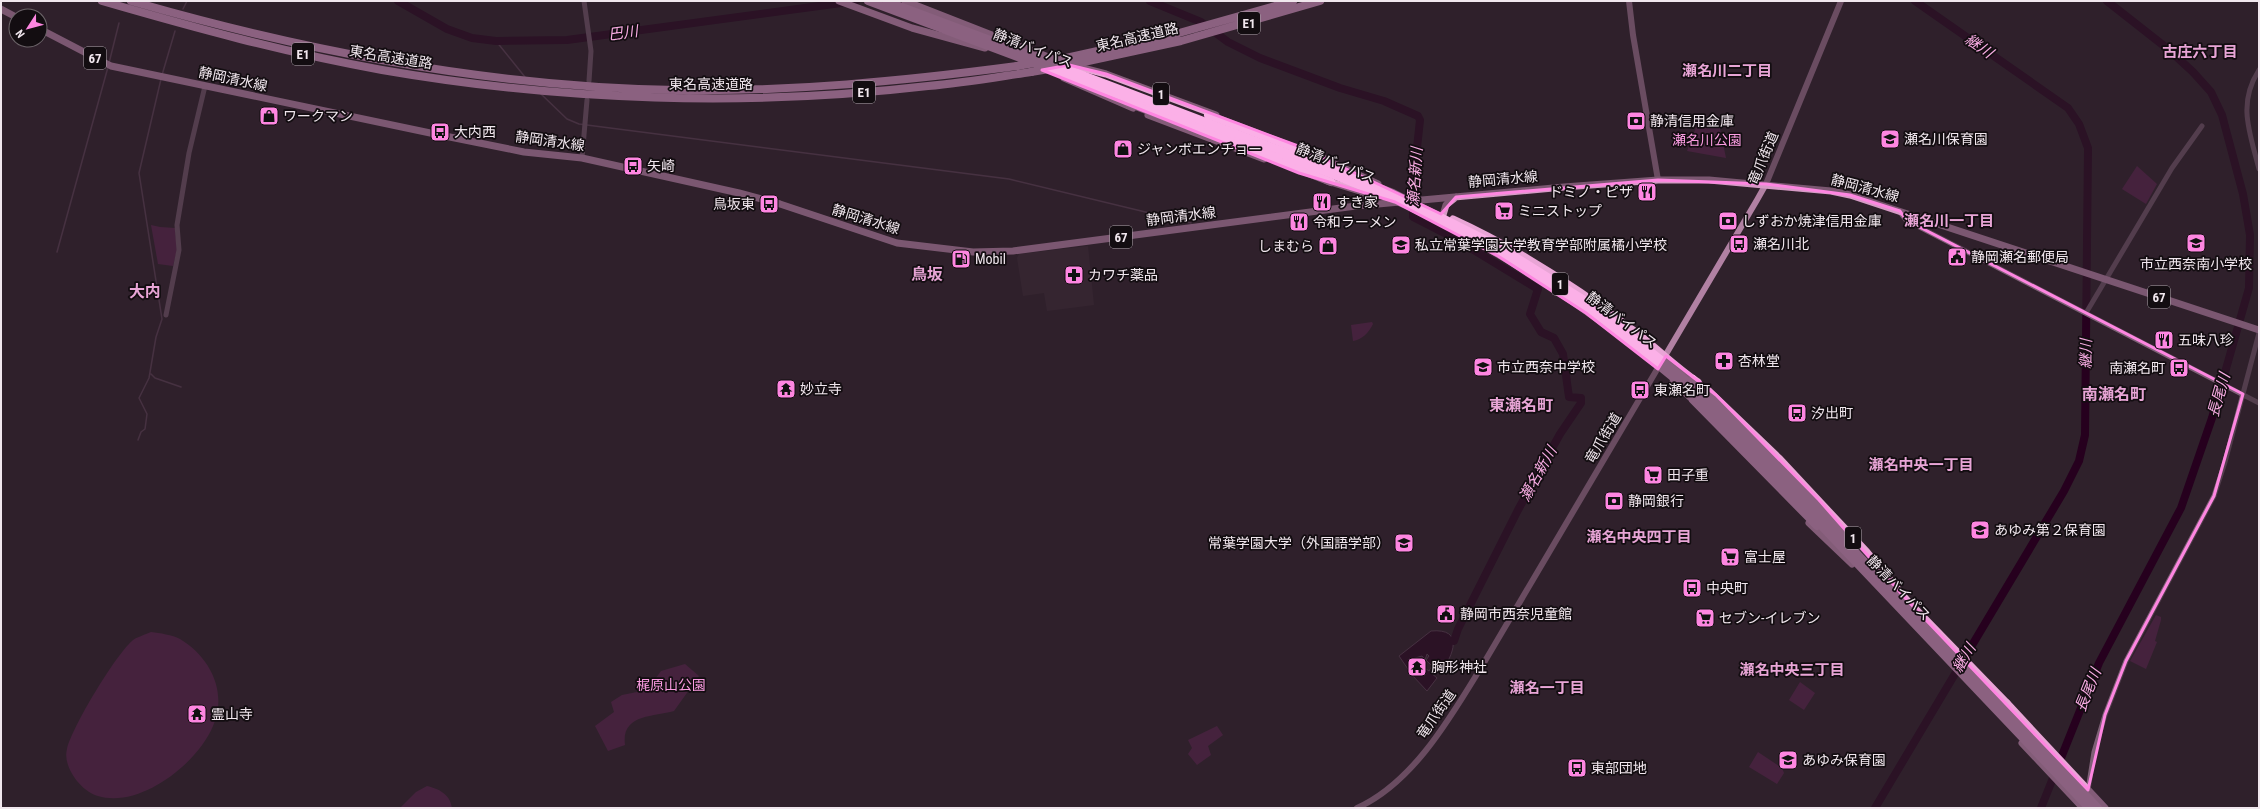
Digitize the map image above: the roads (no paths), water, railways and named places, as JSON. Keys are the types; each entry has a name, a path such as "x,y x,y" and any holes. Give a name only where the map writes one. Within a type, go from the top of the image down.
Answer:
{"highway":[{"name":"東名高速道路","path":"102,1 223,35 313,56 384,70 508,87 549,91 625,91 758,98 884,91 1031,72 1079,63 1318,2"},
{"name":"東名高速道路","path":"131,1 225,27 343,54 429,69 625,91"},
{"path":"839,1 912,28 986,49 1068,80 1198,135 1299,173 1395,202"},
{"name":"静清バイパス","path":"868,1 1041,62 1393,193 1460,225 1534,267 1613,320 1680,375 1756,447 2098,808"},
{"name":"静清バイパス","path":"886,1 1389,198 1455,229 1534,274 1629,341 1695,396 1728,428 2089,808"},
{"name":"1","path":"905,1 1071,66 1106,74 1298,146 1443,215 1491,236 1543,266 1596,302 1723,401 1867,552 1894,586 2007,703 2105,808"},
{"name":"東名高速道路","path":"695,94 829,87 928,78 1017,66 1180,37 1293,1"},
{"path":"1041,62 1105,94 1331,182"},
{"name":"1","path":"1041,62 1091,73 1329,161"},
{"name":"1","path":"1395,202 1505,260 1586,314 1658,369 1693,400 1827,536 1868,575"},
{"path":"1693,379 1725,409 1811,498 1900,599"},
{"name":"1","path":"1693,400 1702,414 1721,434 1820,534 1869,579 2084,808"}],"main road":[{"path":"1629,1 1632,35 1658,180"},
{"name":"竜爪街道","path":"1357,808 1376,797 1398,780 1442,729 1485,661 1766,184 1841,1"},
{"name":"静岡清水線","path":"48,34 111,66 517,151 582,158 773,202 897,243 973,252 1013,251 1356,206 1413,200 1658,180 1709,180 1831,190 1900,211 2090,274 2228,320 2259,332"},
{"path":"1356,206 1363,198 1364,192"},
{"path":"1443,215 1446,205 1456,197"}],"street":[{"path":"584,1 589,27 591,51 589,81"},
{"path":"2259,70 2247,95 2246,113 2259,169"},
{"path":"166,315 179,250 177,225 189,153 205,86"},
{"path":"582,158 587,100"},
{"path":"2086,313 2172,168 2202,126"},
{"path":"1900,211 1906,220 2259,403"},
{"path":"2084,808 2094,752 2105,715 2126,661 2214,496 2259,332"}],"waterway":[{"path":"183,9 187,1"},
{"name":"巴川","path":"398,1 447,29 472,38 496,41 567,40 856,1"},
{"name":"瀬名新川","path":"1150,1 1201,22 1228,42 1260,58 1340,88 1384,101 1418,116 1420,120 1413,185 1413,217 1454,238 1538,289 1530,314 1541,332 1554,338 1563,354 1569,397 1581,398 1581,403 1560,434 1518,510 1458,629 1454,641"},
{"name":"継川","path":"1875,808 2064,491 2079,461 2085,435 2088,148 2079,124 2068,108 1915,1"},
{"name":"長尾川","path":"2041,808 2099,663 2181,508 2212,418 2249,288 2250,235 2243,194 2222,115 2211,92 2193,72 2168,49 2107,1"},
{"path":"109,63 119,23"},
{"path":"162,75 175,31"},
{"path":"496,41 525,77"},
{"path":"57,252 108,67"},
{"path":"138,440 141,432 145,429 147,414 139,398 149,378 156,337 162,319 139,173 161,79"},
{"path":"541,94 567,119 579,124 1009,179 1191,223"},
{"path":"151,374 155,378 181,387"}],"place":[{"name":"ワークマン","path":"269,116"},
{"name":"静清信用金庫","path":"1636,121"},
{"name":"大内西","path":"440,132"},
{"name":"瀬名川保育園","path":"1890,139"},
{"name":"ジャンボエンチョー","path":"1123,149"},
{"name":"矢崎","path":"633,166"},
{"name":"ドミノ・ピザ","path":"1647,192"},
{"name":"すき家","path":"1322,202"},
{"name":"鳥坂東","path":"769,204"},
{"name":"ミニストップ","path":"1504,211"},
{"name":"しずおか焼津信用金庫","path":"1728,221"},
{"name":"令和ラーメン","path":"1299,222"},
{"name":"市立西奈南小学校","path":"2196,243"},
{"name":"瀬名川北","path":"1739,244"},
{"name":"私立常葉学園大学教育学部附属橘小学校","path":"1401,245"},
{"name":"しまむら","path":"1328,246"},
{"name":"静岡瀬名郵便局","path":"1957,257"},
{"name":"Mobil","path":"961,259"},
{"name":"カワチ薬品","path":"1074,275"},
{"name":"五味八珍","path":"2164,340"},
{"name":"杏林堂","path":"1724,361"},
{"name":"市立西奈中学校","path":"1483,367"},
{"name":"南瀬名町","path":"2179,368"},
{"name":"妙立寺","path":"786,389"},
{"name":"東瀬名町","path":"1640,390"},
{"name":"汐出町","path":"1797,413"},
{"name":"田子重","path":"1653,475"},
{"name":"静岡銀行","path":"1614,501"},
{"name":"あゆみ第２保育園","path":"1980,530"},
{"name":"常葉学園大学（外国語学部）","path":"1404,543"},
{"name":"富士屋","path":"1730,557"},
{"name":"中央町","path":"1692,588"},
{"name":"静岡市西奈児童館","path":"1446,614"},
{"name":"セブン-イレブン","path":"1705,618"},
{"name":"胸形神社","path":"1417,667"},
{"name":"霊山寺","path":"197,714"},
{"name":"あゆみ保育園","path":"1788,760"},
{"name":"東部団地","path":"1577,768"}],"district":[{"name":"古庄六丁目","path":"2200,52"},
{"name":"瀬名川二丁目","path":"1727,71"},
{"name":"瀬名川一丁目","path":"1949,221"},
{"name":"鳥坂","path":"927,274"},
{"name":"大内","path":"145,291"},
{"name":"南瀬名町","path":"2114,394"},
{"name":"東瀬名町","path":"1521,405"},
{"name":"瀬名中央一丁目","path":"1921,465"},
{"name":"瀬名中央四丁目","path":"1639,537"},
{"name":"瀬名中央三丁目","path":"1792,670"},
{"name":"瀬名一丁目","path":"1547,688"}],"park label":[{"name":"瀬名川公園","path":"1707,140"},
{"name":"梶原山公園","path":"671,685"}]}
